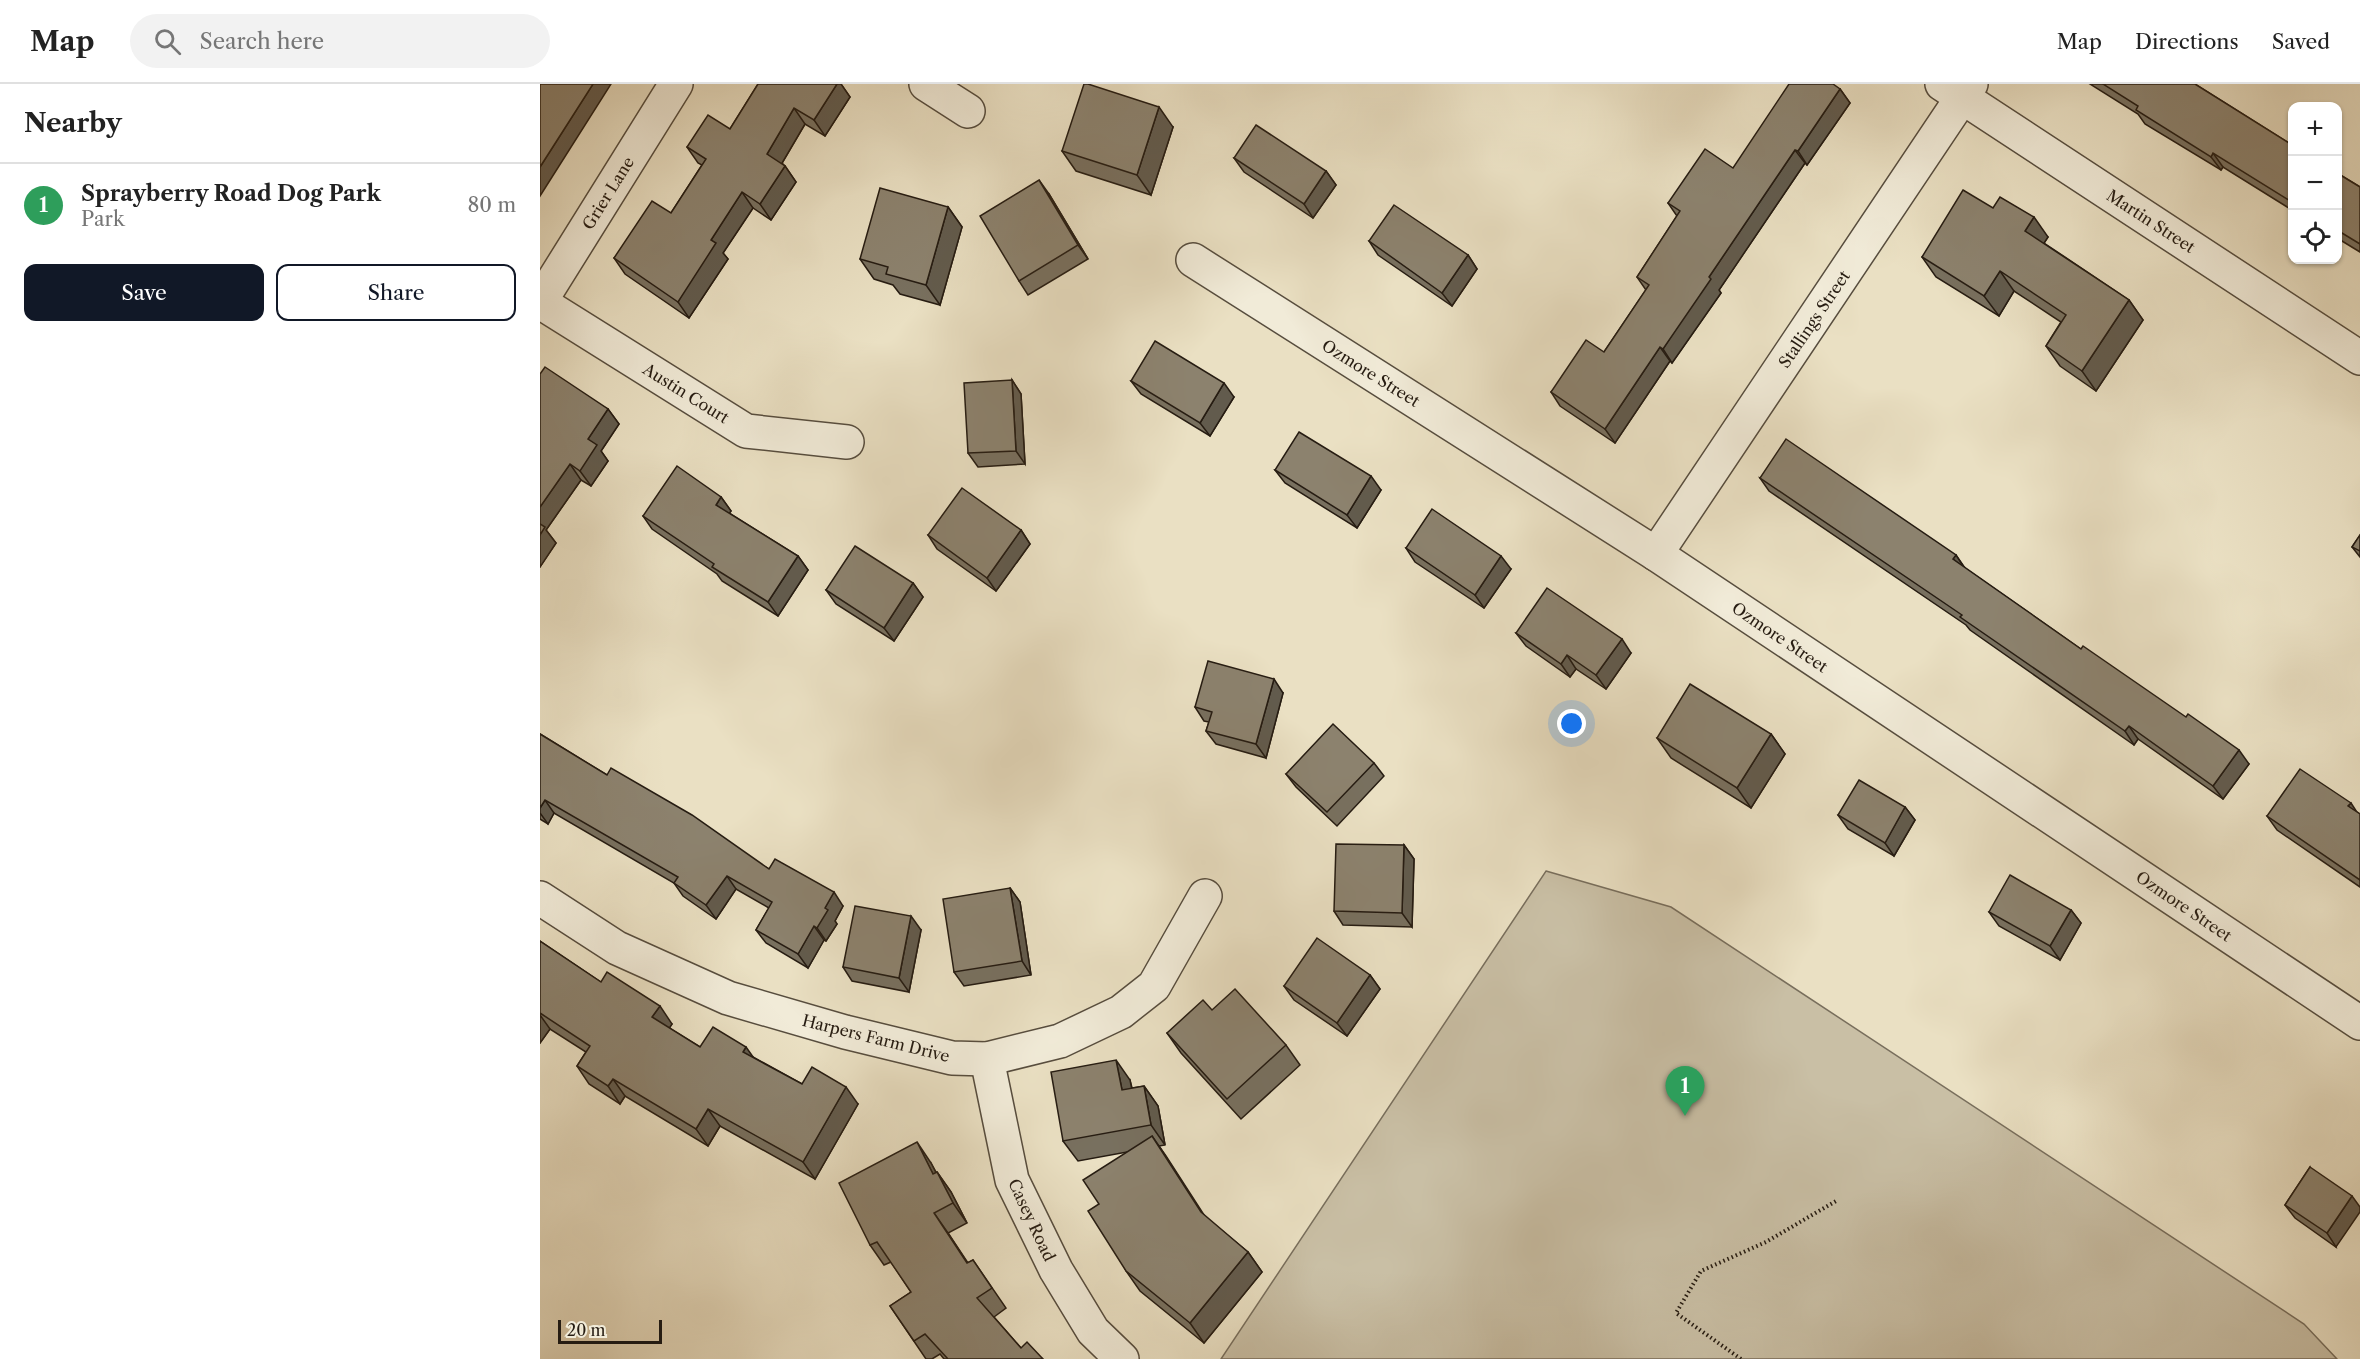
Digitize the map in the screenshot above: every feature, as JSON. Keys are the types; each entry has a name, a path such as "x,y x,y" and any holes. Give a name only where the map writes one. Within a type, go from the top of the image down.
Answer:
{"street":[{"name":"Grier Lane","path":"540,302 676,84"},
{"path":"926,84 968,111"},
{"name":"Martin Street","path":"1958,89 2360,358"},
{"name":"Stallings Street","path":"1656,554 1958,89"},
{"name":"Ozmore Street","path":"1193,260 1656,554 2360,1023"},
{"name":"Austin Court","path":"540,302 747,431 848,442"},
{"name":"Harpers Farm Drive","path":"540,898 617,948 728,998 844,1032 941,1056 987,1059 1060,1041 1121,1012 1154,986 1205,896"},
{"name":"Casey Road","path":"987,1059 1012,1180 1056,1270 1093,1330 1122,1359"}],"path":[{"path":"1741,1359 1676,1313 1701,1271 1766,1242 1836,1202"}],"shaded area":[{"path":"1546,871 1671,907 2304,1324 2337,1359 1221,1359"}],"building":[{"path":"540,84 593,84 540,167"},
{"path":"758,84 837,84 814,120 794,108 767,154 785,166 760,204 742,192 711,240 716,243 678,302 614,258 652,201 671,213 706,159 687,147 708,115 730,129"},
{"path":"1084,84 1159,107 1137,175 1062,151"},
{"path":"1789,84 1833,84 1840,89 1798,151 1795,150 1709,277 1711,279 1663,349 1660,347 1605,429 1551,392 1586,340 1604,352 1649,285 1637,277 1680,211 1668,203 1705,149 1733,168"},
{"path":"2103,84 2195,84 2288,142 2288,200 2213,153 2211,157 2136,110 2138,106"},
{"path":"1256,125 1326,171 1304,204 1234,158"},
{"path":"2342,176 2360,187 2360,244 2342,233"},
{"path":"1039,180 1078,245 1019,281 980,216"},
{"path":"880,188 948,207 926,285 886,274 888,267 860,259"},
{"path":"1963,190 1993,208 2000,197 2034,217 2025,231 2129,300 2082,371 2046,346 2066,315 2000,271 1984,296 1922,257"},
{"path":"1394,205 1468,255 1442,293 1369,241"},
{"path":"1155,341 1224,383 1200,423 1131,381"},
{"path":"545,367 608,409 588,439 597,445 580,471 570,464 540,507 540,374"},
{"path":"1012,380 1016,451 968,453 964,383"},
{"path":"1299,432 1371,476 1347,515 1275,470"},
{"path":"1786,439 1956,555 1953,559 2081,649 2083,646 2186,717 2188,714 2239,750 2213,786 2129,726 2125,731 1960,617 1962,615 1760,478"},
{"path":"677,466 721,497 716,505 798,556 768,602 712,567 714,564 643,516"},
{"path":"962,488 1021,530 987,578 928,535"},
{"path":"1432,509 1501,556 1475,595 1406,548"},
{"path":"540,524 545,527 540,535"},
{"path":"2360,535 2360,551 2352,547"},
{"path":"855,546 913,583 884,628 826,590"},
{"path":"1547,588 1622,639 1596,675 1567,655 1561,664 1516,633"},
{"path":"1208,661 1274,679 1256,744 1206,731 1212,712 1195,707"},
{"path":"1690,684 1771,734 1737,788 1657,738"},
{"path":"1333,724 1374,763 1327,812 1286,774"},
{"path":"540,734 607,775 611,768 692,815 769,869 775,859 834,892 825,908 828,910 817,928 814,926 798,954 756,930 772,902 727,876 706,905 674,883 678,877 545,800 540,808"},
{"path":"2300,769 2351,803 2348,806 2360,814 2360,880 2267,816"},
{"path":"1859,780 1905,807 1885,843 1838,815"},
{"path":"1336,844 1404,845 1402,913 1334,911"},
{"path":"2010,875 2071,910 2050,946 1989,912"},
{"path":"1010,888 1022,961 954,972 943,899"},
{"path":"855,906 911,916 899,978 843,967"},
{"path":"1317,938 1370,975 1337,1023 1284,986"},
{"path":"540,941 601,982 607,972 660,1006 652,1017 700,1047 713,1027 746,1047 743,1052 802,1084 812,1067 846,1087 803,1162 708,1109 696,1129 613,1079 608,1086 577,1066 590,1046 540,1013"},
{"path":"1235,989 1286,1045 1227,1099 1167,1033 1203,1000 1212,1010"},
{"path":"1116,1060 1122,1090 1144,1086 1151,1125 1063,1141 1051,1072"},
{"path":"1152,1136 1201,1212 1248,1252 1190,1323 1126,1271 1088,1211 1099,1204 1083,1180"},
{"path":"917,1142 933,1174 937,1172 953,1203 934,1213 967,1263 973,1260 992,1288 977,1298 1021,1348 1027,1342 1043,1359 948,1359 925,1334 914,1341 890,1306 911,1292 877,1242 870,1245 839,1183"},
{"path":"2310,1167 2352,1196 2327,1233 2285,1205"}],"place":[{"name":"Sprayberry Road Dog Park","path":"1685,1116"}]}
